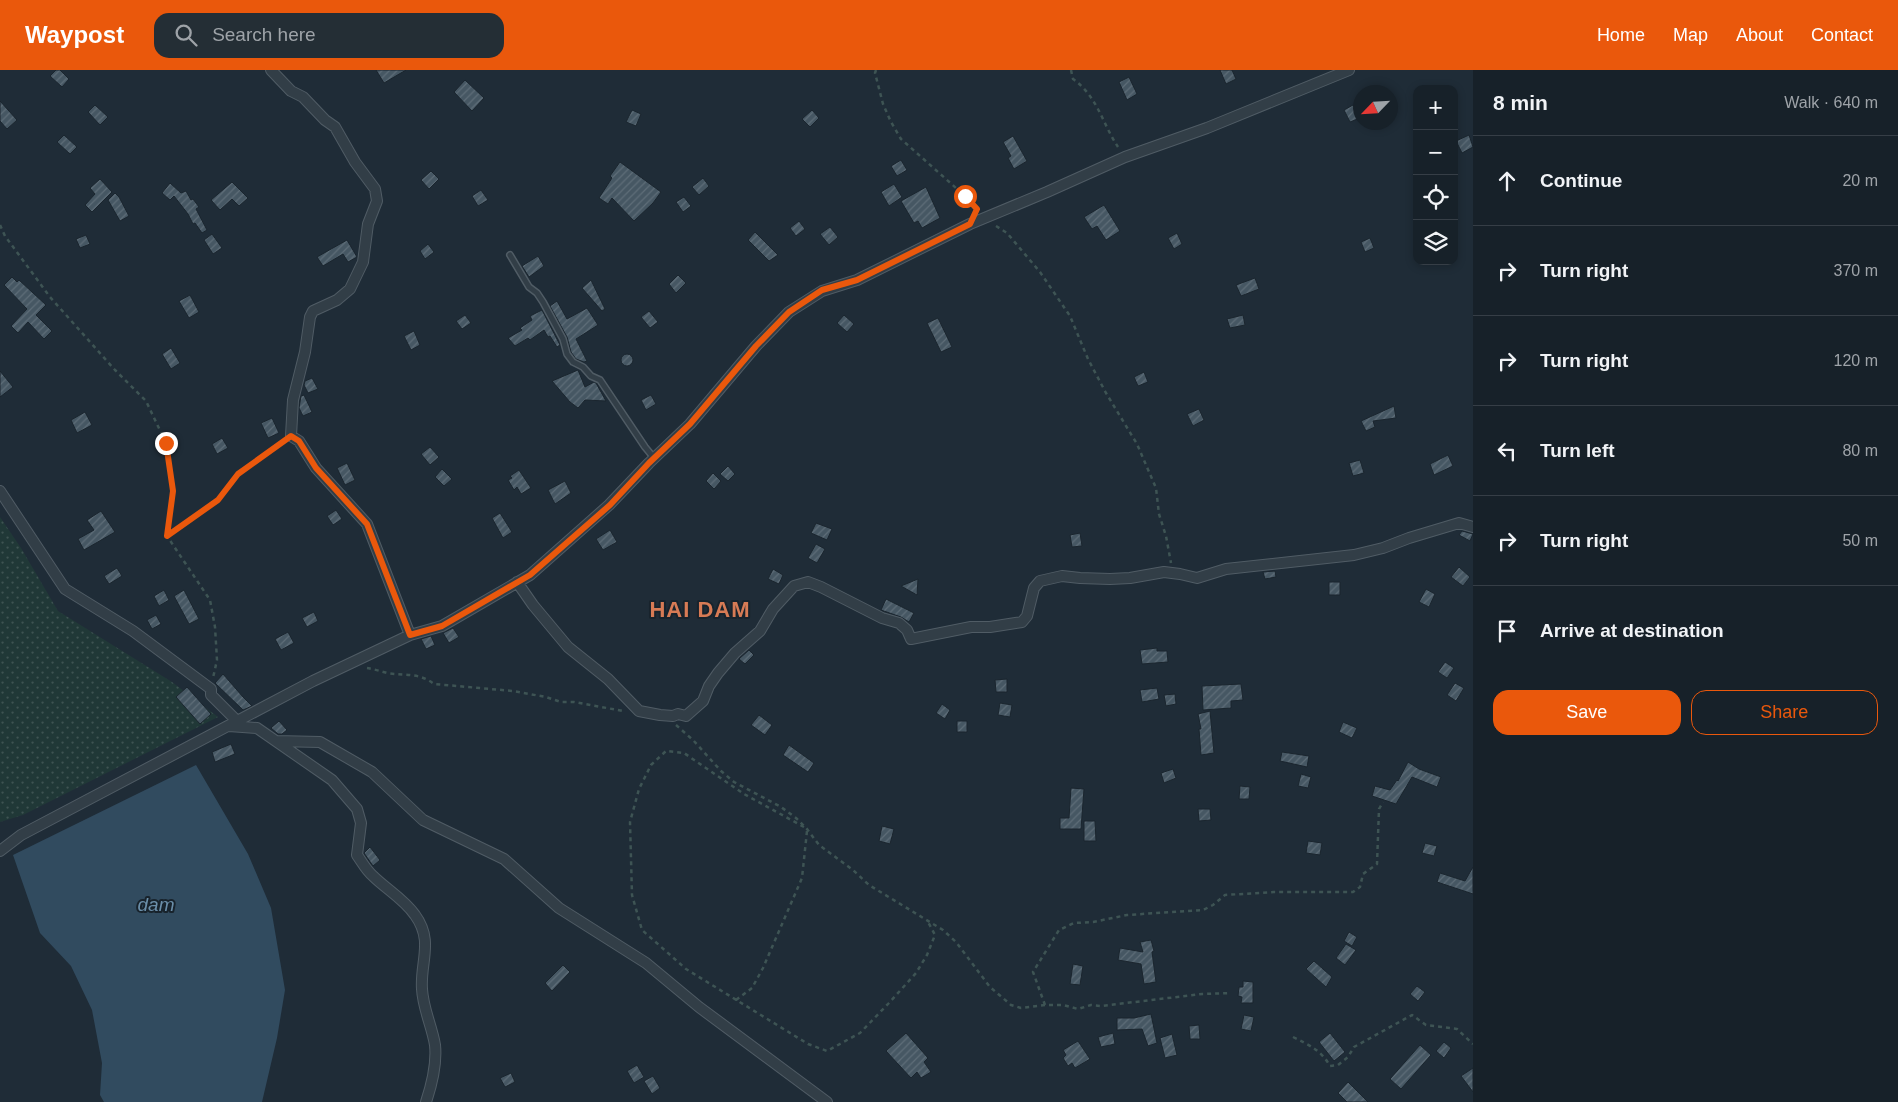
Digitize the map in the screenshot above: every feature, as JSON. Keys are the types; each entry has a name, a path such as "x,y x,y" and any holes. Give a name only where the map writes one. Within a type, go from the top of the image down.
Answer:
{"street":[{"path":"272,70 291,90 303,97 325,120 335,127 355,162 375,188 376,201 368,224 363,262 350,289 337,300 314,311 310,317 305,352 294,400 291,436 299,441 316,468 367,524 410,635"},
{"path":"0,851 21,835 232,723 313,681 410,635 442,626 530,575 610,505 654,458 690,424 756,346 789,312 822,290 857,280 970,224 1125,157 1207,128 1349,70"},
{"path":"0,491 65,589 134,631 211,689 211,695 232,723 257,728 332,780 357,808 362,823 356,855 373,876 415,915 423,929 426,943 422,988 423,1003 435,1045 435,1065 426,1102"},
{"path":"517,582 533,605 568,647 608,679 639,711 660,715 673,716 678,714 686,716 703,701 709,686 718,673 736,652 760,631 770,614 794,586 808,582 882,618 899,623 907,630 910,639 971,627 1022,622 1027,616 1034,588 1040,581 1062,576 1110,579 1139,577 1164,572 1197,578 1226,569 1354,555 1383,548 1459,523 1473,527"},
{"path":"276,742 320,742 372,772 423,820 504,859 559,908 646,963 699,1007 827,1102"}],"lane":[{"path":"510,255 529,287 543,302 564,339 567,354 573,362 583,367 591,376 600,380 654,458"}],"path":[{"path":"876,70 875,73 883,104 901,139 977,209 970,224"},
{"path":"1071,70 1073,79 1090,96 1125,157"},
{"path":"984,218 1007,233 1049,283 1070,316 1088,359 1137,444 1149,469 1156,488 1159,514 1166,536 1172,573"},
{"path":"0,225 5,236 50,297 115,370 146,401 166,443 173,491 167,536 210,600 215,627 217,660 211,689"},
{"path":"167,536 218,500 238,474 291,436"},
{"path":"351,663 354,666 386,672 410,674 428,679 434,684 513,692 546,697 561,702 574,702 594,707 617,709 630,713"},
{"path":"660,715 671,720 693,740 711,762 734,782 781,807 807,829 819,845 853,870 869,885 943,930 956,942 981,976 1010,1005 1021,1008 1044,1004 1063,1005 1078,1009 1091,1005 1101,1006 1183,995 1231,993"},
{"path":"807,829 744,794 684,753 666,751 652,765 639,789 630,822 632,895 642,930 686,969 808,1044 827,1051 860,1033 916,973 927,955 935,936 927,919"},
{"path":"1044,1004 1033,972 1059,930 1074,923 1093,922 1127,915 1203,910 1213,905 1225,895 1274,892 1353,892 1360,887 1363,874 1377,864 1379,809 1383,802"},
{"path":"736,1000 752,988 756,981 802,878 807,829"},
{"path":"1293,1037 1316,1049 1324,1056 1330,1066 1338,1065 1348,1057 1354,1047 1412,1015 1426,1025 1456,1029 1473,1044"}],"green space":[{"path":"0,517 21,548 58,611 172,682 218,717 23,815 0,822"}],"water":[{"name":"dam","path":"196,765 248,854 271,908 285,990 277,1038 262,1102 104,1102 100,1095 102,1063 92,1010 71,966 40,933 13,855"}],"building":[{"path":"56,70 60,70 69,79 62,87 50,76"},
{"path":"376,70 406,70 384,83"},
{"path":"1220,70 1232,70 1236,79 1226,84"},
{"path":"1129,77 1137,94 1127,100 1119,82"},
{"path":"465,80 484,98 472,111 454,92"},
{"path":"0,101 17,120 7,129 0,121"},
{"path":"95,105 108,117 100,125 88,112"},
{"path":"1353,105 1353,121 1350,122 1344,110"},
{"path":"632,110 641,114 636,126 626,122"},
{"path":"812,110 819,118 810,127 802,119"},
{"path":"64,135 77,147 70,154 57,142"},
{"path":"1469,135 1473,147 1462,153 1458,140"},
{"path":"1013,136 1027,161 1014,169 1008,158 1011,156 1003,142"},
{"path":"901,160 907,170 897,176 891,166"},
{"path":"620,162 661,192 653,203 634,221 612,198 608,204 599,198 612,178 610,176"},
{"path":"431,171 439,179 429,189 421,180"},
{"path":"703,178 709,186 699,195 692,187"},
{"path":"100,179 112,192 92,212 85,205 95,194 90,188"},
{"path":"232,182 248,198 239,206 232,199 220,210 211,200"},
{"path":"170,183 181,193 186,191 191,200 193,199 199,207 196,209 207,230 202,233 195,223 193,224 174,196 170,200 162,193"},
{"path":"894,184 902,197 889,206 881,192"},
{"path":"926,187 940,218 922,228 918,221 914,223 901,201"},
{"path":"481,190 488,200 478,206 472,196"},
{"path":"115,193 129,216 120,221 108,200"},
{"path":"684,197 691,206 683,212 676,202"},
{"path":"1104,205 1120,231 1106,240 1097,226 1092,229 1084,217"},
{"path":"799,221 805,229 796,236 790,228"},
{"path":"830,227 838,237 829,245 820,234"},
{"path":"755,232 778,255 769,261 748,240"},
{"path":"1177,233 1182,244 1174,249 1168,238"},
{"path":"212,234 222,248 213,254 204,240"},
{"path":"86,235 90,244 80,248 76,239"},
{"path":"1370,238 1374,248 1365,252 1361,242"},
{"path":"347,240 357,257 348,262 343,254 323,266 317,257"},
{"path":"428,244 434,252 425,259 420,251"},
{"path":"538,256 544,266 529,277 522,266"},
{"path":"678,275 686,283 676,293 669,284"},
{"path":"12,277 17,282 19,280 46,305 36,315 52,331 44,339 28,322 18,333 11,326 27,309 4,285"},
{"path":"1255,278 1259,289 1241,296 1236,285"},
{"path":"591,280 605,309 602,311 582,288"},
{"path":"190,295 199,312 189,318 179,301"},
{"path":"557,301 567,319 587,308 598,325 576,339 587,361 584,362 576,359 571,352 567,337 550,306"},
{"path":"542,310 560,345 557,347 544,330 530,340 528,338 515,346 508,338 522,330 520,328 532,320 530,316"},
{"path":"649,311 658,322 650,328 641,317"},
{"path":"465,315 471,323 462,329 456,321"},
{"path":"844,315 854,324 847,332 837,323"},
{"path":"1243,315 1245,325 1230,328 1227,319"},
{"path":"938,318 952,347 941,352 927,323"},
{"path":"414,331 420,345 411,350 404,336"},
{"path":"171,348 180,363 171,369 162,354"},
{"path":"625,354 629,354 633,360 629,366 625,366 621,362 621,358"},
{"path":"578,370 585,387 594,382 596,383 606,401 585,400 578,408 570,402 552,381"},
{"path":"0,371 13,387 0,397"},
{"path":"1144,372 1148,382 1138,386 1134,377"},
{"path":"312,378 318,389 308,393 304,385 305,381"},
{"path":"304,395 312,412 303,416 299,408 301,396"},
{"path":"651,395 656,404 646,410 641,400"},
{"path":"1394,406 1396,418 1373,421 1375,427 1366,431 1361,421"},
{"path":"1199,409 1204,420 1193,426 1187,414"},
{"path":"85,412 92,425 77,433 71,420"},
{"path":"272,418 279,433 268,438 261,423"},
{"path":"222,438 228,448 217,454 212,444"},
{"path":"430,447 439,457 430,465 421,454"},
{"path":"1448,455 1453,466 1434,475 1430,464"},
{"path":"1360,460 1364,473 1353,476 1349,463"},
{"path":"347,463 355,480 345,485 337,468"},
{"path":"728,466 735,474 728,481 720,474"},
{"path":"442,469 452,479 444,486 435,477"},
{"path":"519,470 531,488 521,494 517,487 514,490 508,480 512,478 510,476"},
{"path":"713,473 721,481 714,489 706,481"},
{"path":"565,481 571,493 555,504 548,490"},
{"path":"336,510 342,519 333,525 327,516"},
{"path":"101,511 115,532 84,550 78,539 94,530 87,520"},
{"path":"500,513 512,532 503,538 492,518"},
{"path":"816,523 832,529 827,540 811,533"},
{"path":"610,530 617,542 603,550 596,539"},
{"path":"1462,531 1473,534 1470,541 1459,535"},
{"path":"1080,533 1082,546 1072,547 1070,535"},
{"path":"816,544 825,549 817,563 808,558"},
{"path":"1459,567 1470,577 1463,586 1451,577"},
{"path":"117,568 122,576 109,584 104,576"},
{"path":"773,569 783,575 779,584 768,579"},
{"path":"1275,571 1276,577 1265,579 1263,572"},
{"path":"918,579 917,595 901,586"},
{"path":"1329,582 1340,582 1340,595 1329,595"},
{"path":"1426,589 1435,594 1429,607 1419,602"},
{"path":"164,590 169,600 159,606 154,596"},
{"path":"184,590 199,619 189,624 174,596"},
{"path":"886,599 914,613 909,622 881,610"},
{"path":"314,612 318,621 307,627 302,618"},
{"path":"156,615 161,624 152,629 147,620"},
{"path":"453,628 459,637 449,643 443,633"},
{"path":"288,632 294,643 281,650 275,639"},
{"path":"431,636 435,645 426,649 421,639"},
{"path":"1157,648 1157,651 1167,651 1168,662 1142,664 1140,650"},
{"path":"749,650 754,655 745,664 739,659"},
{"path":"1445,662 1454,668 1447,678 1438,672"},
{"path":"223,674 252,706 243,710 215,683"},
{"path":"1007,679 1007,692 996,692 995,680"},
{"path":"1455,683 1464,688 1456,701 1447,695"},
{"path":"1241,684 1243,700 1231,701 1231,708 1203,710 1202,686"},
{"path":"187,687 211,714 200,724 176,697"},
{"path":"1157,688 1159,699 1142,702 1140,690"},
{"path":"1175,694 1176,704 1166,706 1164,695"},
{"path":"1000,703 1012,705 1010,717 998,715"},
{"path":"942,704 950,710 945,719 936,713"},
{"path":"1210,711 1214,753 1201,755 1199,729 1201,729 1198,714"},
{"path":"759,715 772,725 765,735 751,725"},
{"path":"279,721 287,730 282,734 278,734 271,728"},
{"path":"957,721 967,721 967,732 957,732"},
{"path":"1343,722 1357,728 1352,738 1339,732"},
{"path":"231,744 235,754 215,762 212,752"},
{"path":"789,745 814,763 808,772 783,755"},
{"path":"1282,752 1309,756 1307,767 1280,761"},
{"path":"1408,762 1419,769 1441,777 1437,787 1412,777 1396,804 1372,796 1375,786 1390,790 1398,781"},
{"path":"1173,769 1176,778 1164,783 1161,773"},
{"path":"1301,774 1311,777 1308,788 1298,786"},
{"path":"1240,786 1250,787 1249,799 1239,799"},
{"path":"1071,788 1084,789 1081,829 1060,829 1060,818 1069,818"},
{"path":"1198,809 1210,809 1211,820 1199,821"},
{"path":"1084,821 1095,821 1096,841 1084,841"},
{"path":"882,826 894,829 890,844 879,841"},
{"path":"1308,841 1322,843 1320,855 1306,853"},
{"path":"1425,843 1437,846 1434,856 1422,853"},
{"path":"370,847 380,860 373,866 364,853"},
{"path":"1473,867 1473,894 1437,882 1440,873 1465,881"},
{"path":"1349,932 1357,937 1352,946 1344,941"},
{"path":"1151,940 1154,951 1152,952 1156,982 1144,984 1141,964 1118,960 1120,948 1143,952 1140,942"},
{"path":"1346,944 1356,950 1345,965 1336,958"},
{"path":"1314,961 1332,977 1326,987 1306,969"},
{"path":"1073,964 1083,966 1080,985 1070,984"},
{"path":"563,965 570,972 552,991 545,983"},
{"path":"1243,981 1253,982 1253,1003 1241,1003 1242,997 1238,996 1239,987 1243,987"},
{"path":"1417,986 1425,992 1418,1001 1410,994"},
{"path":"1151,1014 1157,1043 1148,1046 1142,1029 1117,1030 1117,1018 1134,1018"},
{"path":"1244,1015 1254,1017 1251,1031 1241,1029"},
{"path":"1199,1025 1200,1039 1190,1039 1189,1026"},
{"path":"906,1033 928,1058 924,1062 931,1072 921,1078 917,1072 911,1078 886,1051"},
{"path":"1113,1033 1115,1044 1101,1047 1098,1037"},
{"path":"1330,1033 1345,1052 1334,1061 1319,1042"},
{"path":"1172,1034 1177,1055 1165,1058 1160,1038"},
{"path":"1078,1041 1090,1059 1075,1068 1072,1063 1068,1066 1063,1058 1066,1055 1063,1050"},
{"path":"1444,1042 1451,1048 1444,1058 1436,1051"},
{"path":"1420,1045 1431,1055 1401,1089 1390,1079"},
{"path":"637,1065 644,1077 634,1083 627,1071"},
{"path":"1473,1068 1473,1092 1461,1076"},
{"path":"511,1073 515,1082 505,1087 500,1078"},
{"path":"653,1076 660,1088 652,1094 644,1081"},
{"path":"1348,1082 1368,1102 1347,1102 1338,1093"}],"district":[{"name":"HAI DAM","path":"700,609"}],"route":[{"path":"166,443 173,491 167,536 218,500 238,474 291,436 299,441 316,468 367,524 410,635 442,626 530,575 610,505 649,463 690,424 756,346 789,312 822,290 857,280 970,224 977,209 965,196"}]}
